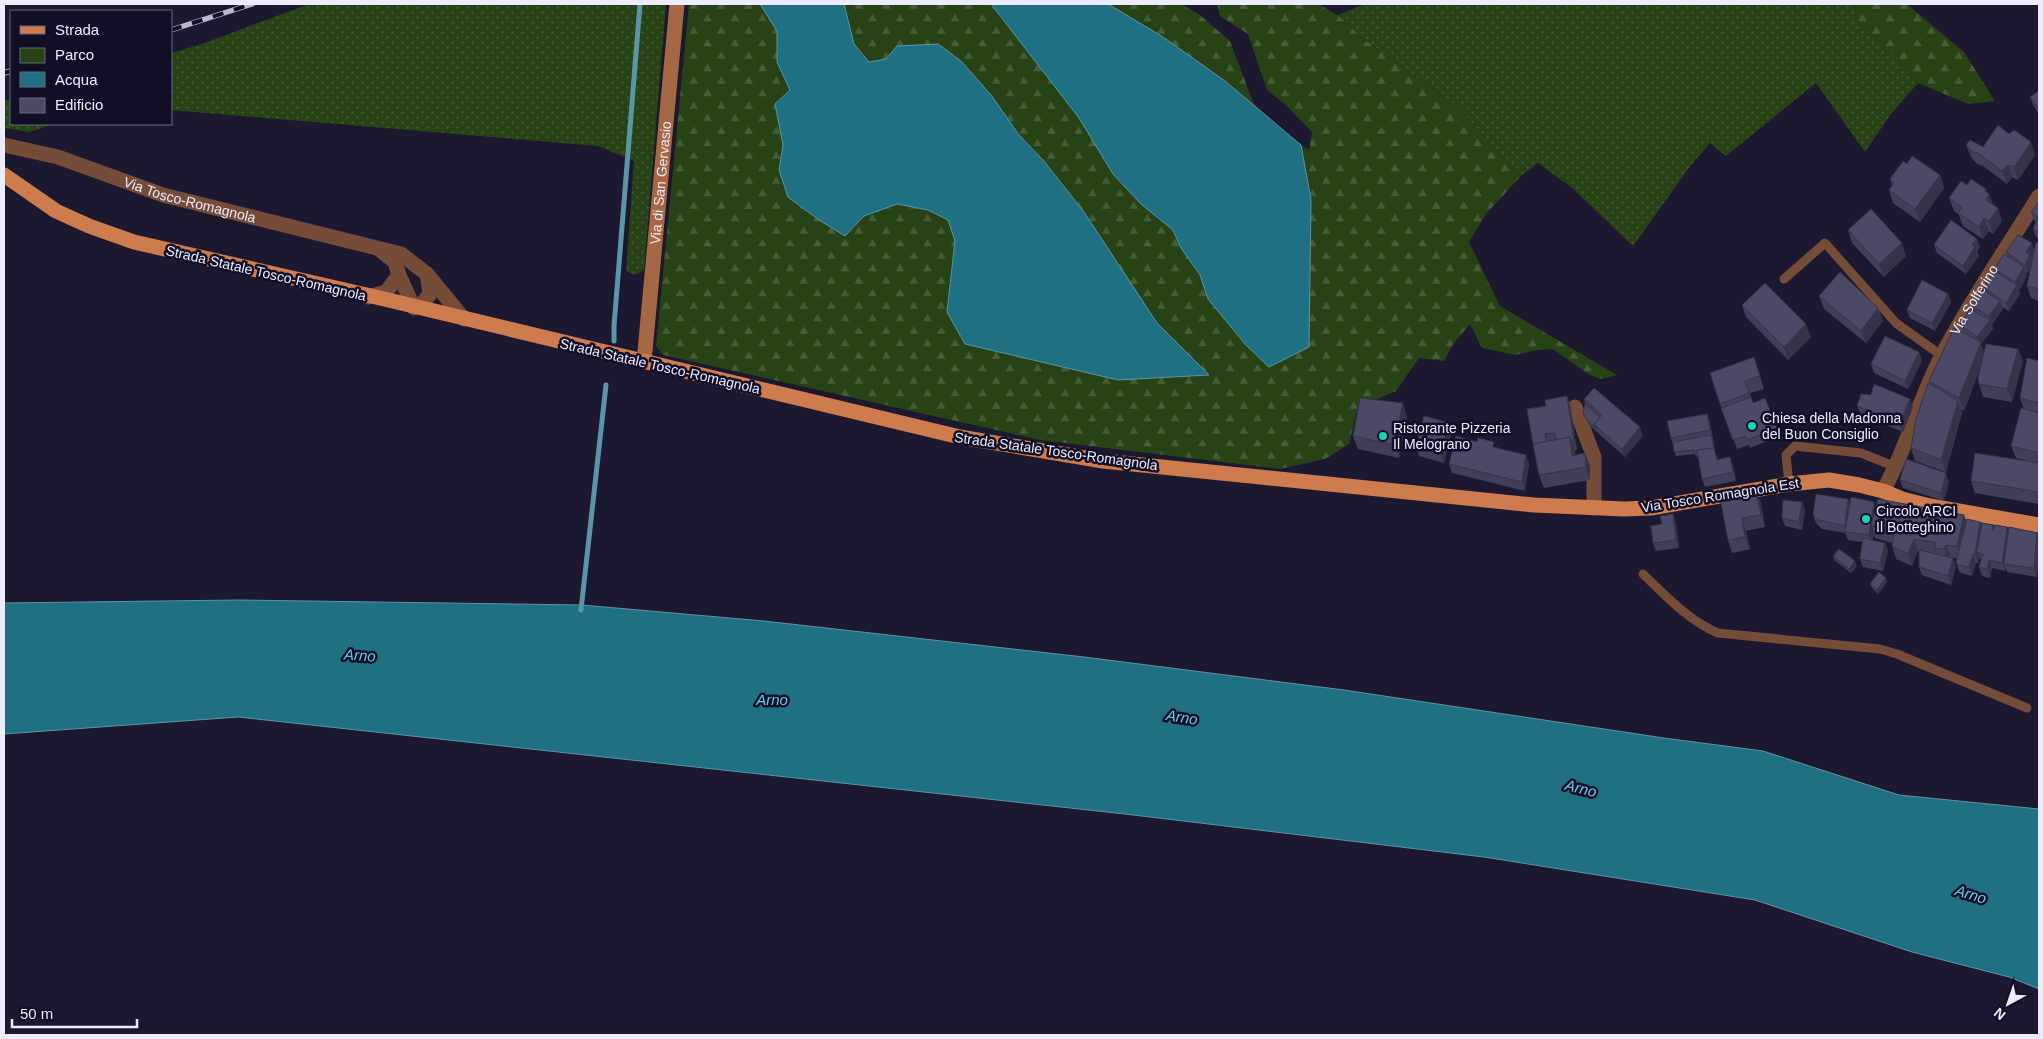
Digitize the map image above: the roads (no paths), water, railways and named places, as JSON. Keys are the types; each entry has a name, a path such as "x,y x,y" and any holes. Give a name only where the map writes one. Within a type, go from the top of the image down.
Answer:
{"main road":[{"name":"Strada Statale Tosco-Romagnola","path":"4,175 56,211 108,234 960,438 1103,461 1337,484"},
{"name":"Via Tosco Romagnola Est","path":"1337,484 1534,505 1624,510 1651,508 1788,484 1829,480 1883,491 1911,502 2039,525"}],"street":[{"name":"Via di San Gervasio","path":"644,362 677,4"},
{"name":"Via Tosco-Romagnola","path":"4,145 58,157 163,195 400,254 427,274 464,319"},
{"name":"Via Solferino","path":"1883,491 1896,467 1923,396 1942,356 1975,297 2039,196"},
{"name":"Via Tosco-Romagnola","path":"377,248 395,262 414,308"},
{"path":"414,308 422,304 430,294 427,274"},
{"path":"368,297 386,292 399,275"},
{"path":"1575,407 1594,457 1594,508"}],"lane":[{"path":"1784,279 1825,243 1896,323 1942,356"},
{"path":"1788,484 1786,455 1795,446 1861,453 1896,467"},
{"path":"1643,574 1686,614 1718,634 1880,649 1906,657 2027,708"}],"water":[{"path":"760,4 844,4 854,44 869,62 886,59 897,46 938,44 961,61 991,95 1019,135 1043,160 1084,212 1157,323 1209,375 1118,380 965,344 947,312 955,241 948,220 928,210 897,204 864,216 845,236 788,197 779,170 783,145 775,104 790,90 777,62 777,31"},
{"path":"991,4 1108,4 1163,37 1225,81 1301,145 1311,200 1309,347 1269,367 1246,345 1208,299 1200,275 1181,248 1173,230 1141,204 1113,174 1079,118"},
{"name":"Arno","path":"238,600 582,605 764,621 1084,657 1344,690 1763,751 1899,795 2039,809 2039,989 2009,977 1912,952 1755,900 1484,857 1125,814 238,717 4,734 4,603"}],"waterway":[{"path":"614,341 640,4"},
{"path":"581,610 606,385"}],"railway":[{"path":"172,30 252,4"},
{"path":"4,73 10,71"}],"place":[{"name":"Chiesa della Madonna del Buon Consiglio","path":"1752,426"},
{"name":"Ristorante Pizzeria Il Melograno","path":"1383,436"},
{"name":"Circolo ARCI Il Botteghino","path":"1866,519"}]}
